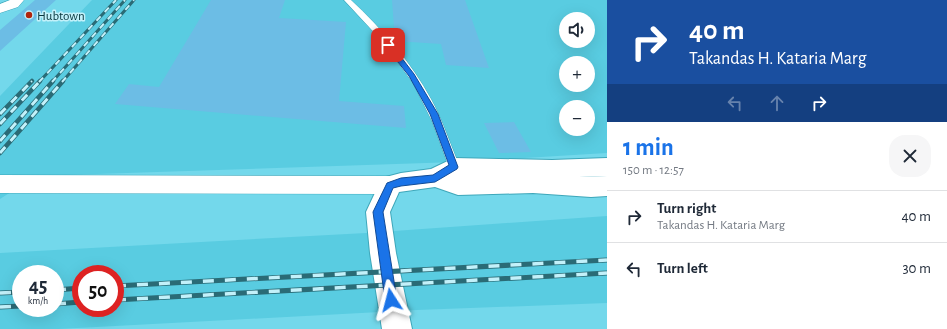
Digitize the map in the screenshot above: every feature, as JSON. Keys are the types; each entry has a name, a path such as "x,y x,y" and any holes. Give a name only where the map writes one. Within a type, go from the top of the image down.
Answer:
{"main road":[{"path":"397,329 383,253 378,212 390,185 444,172 458,185 607,167"},
{"path":"529,176 591,187 607,186"}],"street":[{"path":"0,9 13,4 18,0"},
{"path":"0,184 390,185"}],"lane":[{"path":"346,0 380,35 412,76 434,114 444,172"}],"shaded area":[{"path":"92,0 607,0 607,153 456,162 36,176 0,199 0,96"},
{"path":"607,216 607,303 417,310 59,329 0,329 0,253 366,233"}],"building":[{"name":"Hubtown","path":"35,0 56,0 0,51 0,30"},
{"path":"211,0 285,0 279,18 346,22 339,101 404,106 406,128 115,104 129,84 159,87"},
{"path":"392,0 465,0 489,68 446,65 441,44 395,41"},
{"path":"514,122 531,152 499,153 484,123"}],"railway":[{"path":"39,82 116,0"},
{"path":"52,82 125,0"},
{"path":"62,82 134,0"},
{"path":"0,114 32,81 31,82"},
{"path":"0,124 40,81"},
{"path":"0,141 53,81"},
{"path":"0,153 63,81"},
{"path":"124,286 607,260"},
{"path":"124,300 607,273"},
{"path":"64,289 72,289"},
{"path":"0,293 12,292"},
{"path":"64,303 72,303"},
{"path":"0,307 12,306"}],"place":[{"name":"Hubtown","path":"29,15"}],"route":[{"path":"388,45 412,76 434,114 454,167 435,178 401,182 390,185 378,212 391,300"}]}
